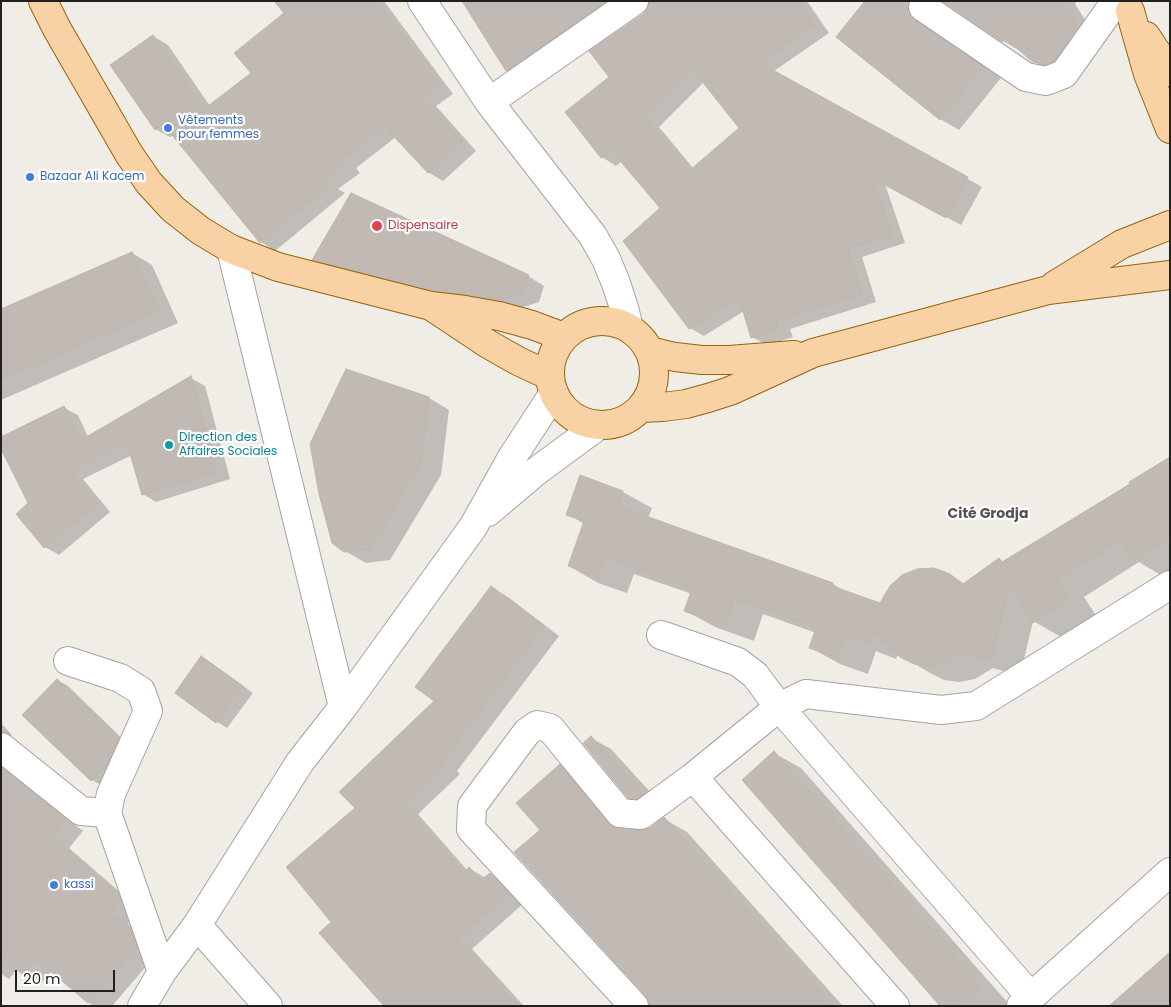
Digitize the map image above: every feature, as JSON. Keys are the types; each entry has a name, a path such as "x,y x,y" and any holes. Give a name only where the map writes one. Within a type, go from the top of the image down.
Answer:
{"main road":[{"path":"43,1 57,29 129,154 150,183 174,209 201,231 231,249 278,267 431,306 499,316 564,336"},
{"path":"1123,5 1170,72"},
{"path":"1123,5 1170,129"},
{"path":"1048,290 1122,244 1170,225"},
{"path":"641,408 678,405 708,398 730,391 812,353 1048,290 1170,275"},
{"path":"431,306 488,344 518,361 552,385"},
{"path":"602,320 616,322 629,328 641,338 650,351 654,366 654,381 649,396 641,408 629,418 614,424 599,425 584,422 572,416 561,406 552,385 550,362 555,348 564,336 588,322 602,320"},
{"path":"650,351 675,357 702,360 729,360 812,353"}],"street":[{"path":"422,1 489,102 592,236 606,259 616,283 629,328"},
{"path":"489,102 634,1"},
{"path":"923,7 1026,77 1046,81 1064,74 1123,5"},
{"path":"231,249 343,707"},
{"path":"142,1006 162,972 197,925 300,762 343,707 473,527 552,385"},
{"path":"473,527 534,473 599,425"},
{"path":"634,1006 472,829 472,806 527,732 537,725 550,728 620,813 641,815 694,777 779,706 806,694 942,710 976,706 1170,585"},
{"path":"661,635 738,662 755,675 1026,1001 1170,872"},
{"path":"68,661 120,678 141,690 148,711 111,794 107,813 162,972"},
{"path":"1,747 81,811 107,813"},
{"path":"694,777 883,1002"},
{"path":"197,925 268,1006"}],"building":[{"path":"274,1 377,1 439,85 422,98 462,142 428,173 384,126 342,159 346,164 324,181 332,184 260,243 163,124 155,130 110,65 153,35 204,109 251,73 234,53 284,13"},
{"path":"462,1 606,1 506,71"},
{"path":"649,1 799,1 815,25 760,63 968,177 946,218 872,178 892,235 848,249 862,294 776,321 779,329 751,338 739,298 689,329 623,241 660,208 611,150 601,158 565,112 609,77 589,51 643,14 648,8","holes":["693,70 739,128 689,171 645,118"]},
{"path":"865,1 909,1 907,6 914,20 983,66 940,120 836,37"},
{"path":"942,1 1061,1 1078,27 1054,61 1045,65 1033,62 1005,38 1002,42"},
{"name":"Dispensaire","path":"351,193 529,275 523,293 500,300 434,291 312,260"},
{"path":"132,252 158,311 1,380 1,309"},
{"path":"346,369 429,397 421,463 370,549 344,552 332,543 319,494 310,444"},
{"path":"191,376 217,472 142,495 127,443 71,471 98,504 44,548 16,514 28,503 1,449 1,437 64,406 81,440"},
{"path":"1170,457 1170,539 1134,561 1121,540 1056,580 1068,600 1033,623 1010,585 991,660 963,652 945,663 929,666 914,664 900,657 871,631 867,643 846,635 838,658 809,648 816,628 734,599 724,625 684,611 692,589 605,558 598,577 568,566 584,521 566,515 580,475 623,491 618,506 833,583 832,586 880,603 890,586 902,575 917,569 934,568 950,574 963,584 999,558 1002,562 1130,484 1129,482"},
{"path":"491,586 544,626 442,761 445,764 403,804 463,873 469,867 481,880 490,873 508,893 457,939 517,1006 384,1006 319,933 331,922 286,867 355,808 339,792 434,701 415,687"},
{"path":"201,656 243,686 216,723 175,693"},
{"path":"57,679 119,738 107,765 91,781 22,715"},
{"path":"591,736 643,794 637,799 628,798 583,743"},
{"path":"774,751 982,987 961,1006 940,1006 742,780"},
{"path":"560,764 613,827 640,830 650,828 664,817 834,1006 649,1006 645,995 514,852 540,830 516,803"},
{"name":"kassi","path":"1,767 66,820 52,837 118,894 121,901 111,913 131,930 137,947 88,1003 36,959 22,974 1,956"},
{"path":"1170,952 1170,1006 1109,1006"}],"place":[{"name":"Vêtements pour femmes","path":"168,128"},
{"name":"Bazaar Ali Kacem","path":"30,177"},
{"name":"Dispensaire","path":"377,226"},
{"name":"Direction des Affaires Sociales","path":"169,445"},
{"name":"kassi","path":"54,885"}],"district":[{"name":"Cité Grodja","path":"988,514"}]}
